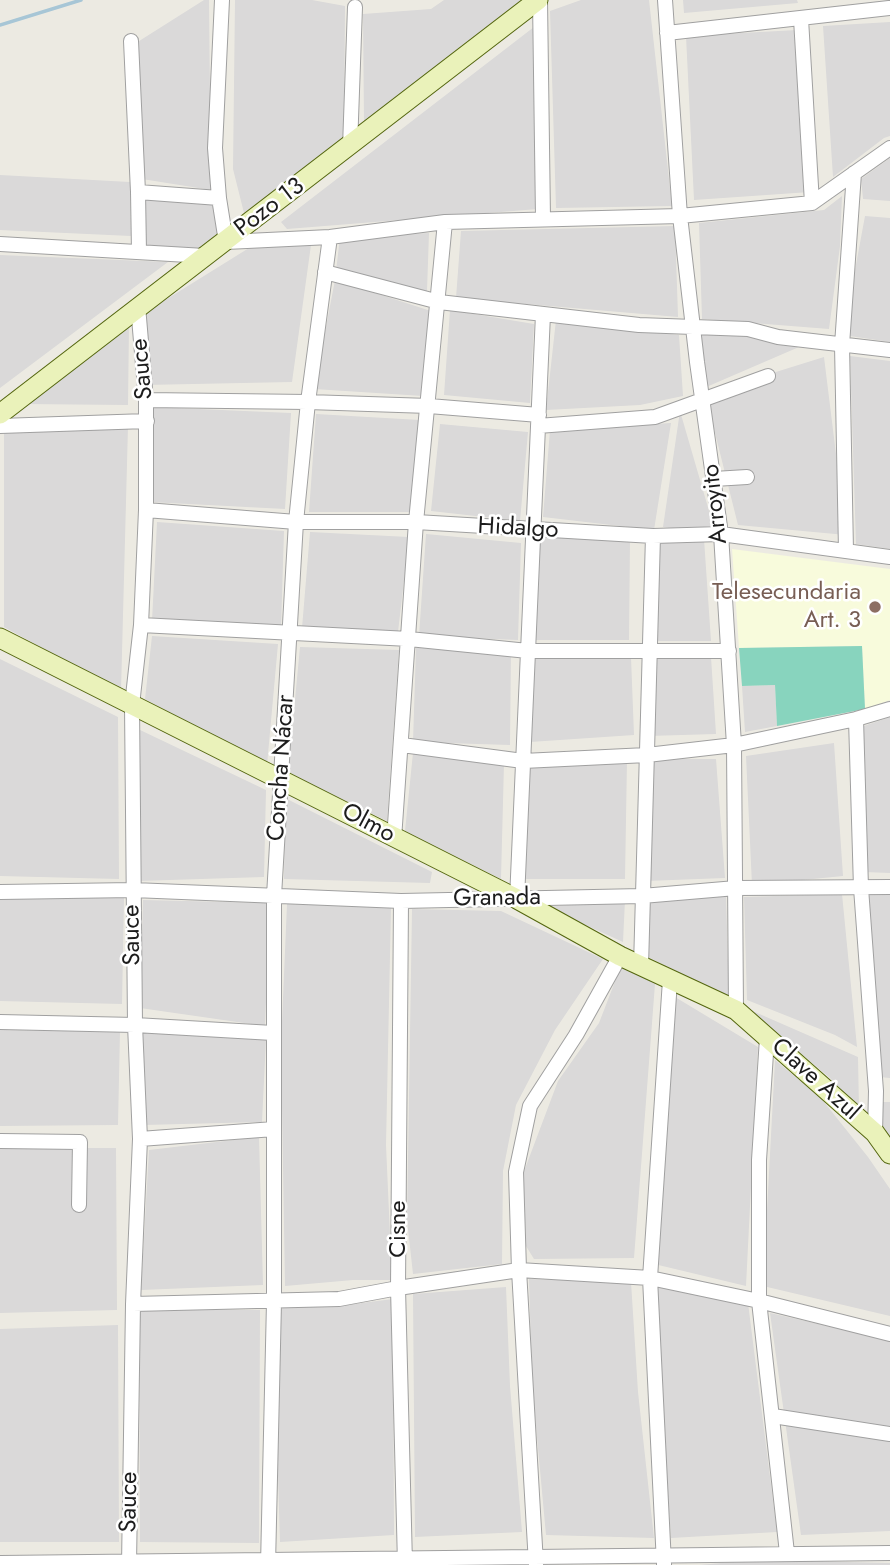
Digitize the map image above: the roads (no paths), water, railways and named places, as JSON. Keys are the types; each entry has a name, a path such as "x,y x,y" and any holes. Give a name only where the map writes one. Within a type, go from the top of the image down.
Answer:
{"main road":[{"name":"Pozo 13","path":"0,414 539,0"},
{"name":"Olmo","path":"0,638 517,899 620,956 736,1010"},
{"name":"Clave Azul","path":"736,1010 875,1133 890,1154"}],"street":[{"path":"539,0 543,218"},
{"name":"Arroyito","path":"665,0 680,216 721,534 734,745 736,1010"},
{"path":"222,2 215,148 226,242 330,237 445,222 680,216 812,203 890,148"},
{"path":"350,147 355,7"},
{"path":"667,33 889,8"},
{"path":"801,19 812,203"},
{"path":"131,41 138,252"},
{"path":"846,551 842,345 854,173"},
{"path":"138,192 219,198"},
{"path":"394,839 416,522 445,222"},
{"name":"Concha Nácar","path":"267,1562 274,1302 274,896 296,522 308,402 330,237"},
{"path":"0,244 205,256"},
{"path":"325,272 439,302 693,329 748,329 778,337 890,350"},
{"name":"Sauce","path":"129,1564 133,1304 140,1139 135,1025 132,705 141,625 147,421 138,306"},
{"path":"517,899 543,314"},
{"path":"146,400 429,406 539,421 655,417 768,376"},
{"path":"0,426 147,421"},
{"path":"714,479 747,477"},
{"name":"Hidalgo","path":"146,510 296,522 416,522 653,536 721,534 890,557"},
{"path":"641,966 653,536"},
{"path":"141,625 409,639 528,652 729,651"},
{"path":"402,745 523,761 647,755 734,745 890,709"},
{"path":"856,719 861,888 883,1092 875,1133"},
{"name":"Granada","path":"0,892 133,890 401,901 642,896 736,888 890,887"},
{"name":"Cisne","path":"401,901 398,1288 405,1561"},
{"path":"536,1561 516,1172 530,1106 576,1035 620,956"},
{"path":"663,1561 650,1278 670,980"},
{"path":"0,1022 135,1025 273,1033"},
{"path":"768,1038 758,1160 759,1301 787,1553"},
{"path":"140,1139 274,1129"},
{"path":"0,1141 80,1142 79,1205"},
{"path":"133,1304 339,1300 398,1288 519,1270 650,1278 759,1301 890,1334"},
{"path":"773,1416 890,1434"},
{"path":"0,1563 663,1561 787,1553 890,1553"}],"waterway":[{"path":"0,25 81,0"}],"place":[{"name":"Telesecundaria Art. 3","path":"875,607"}]}
